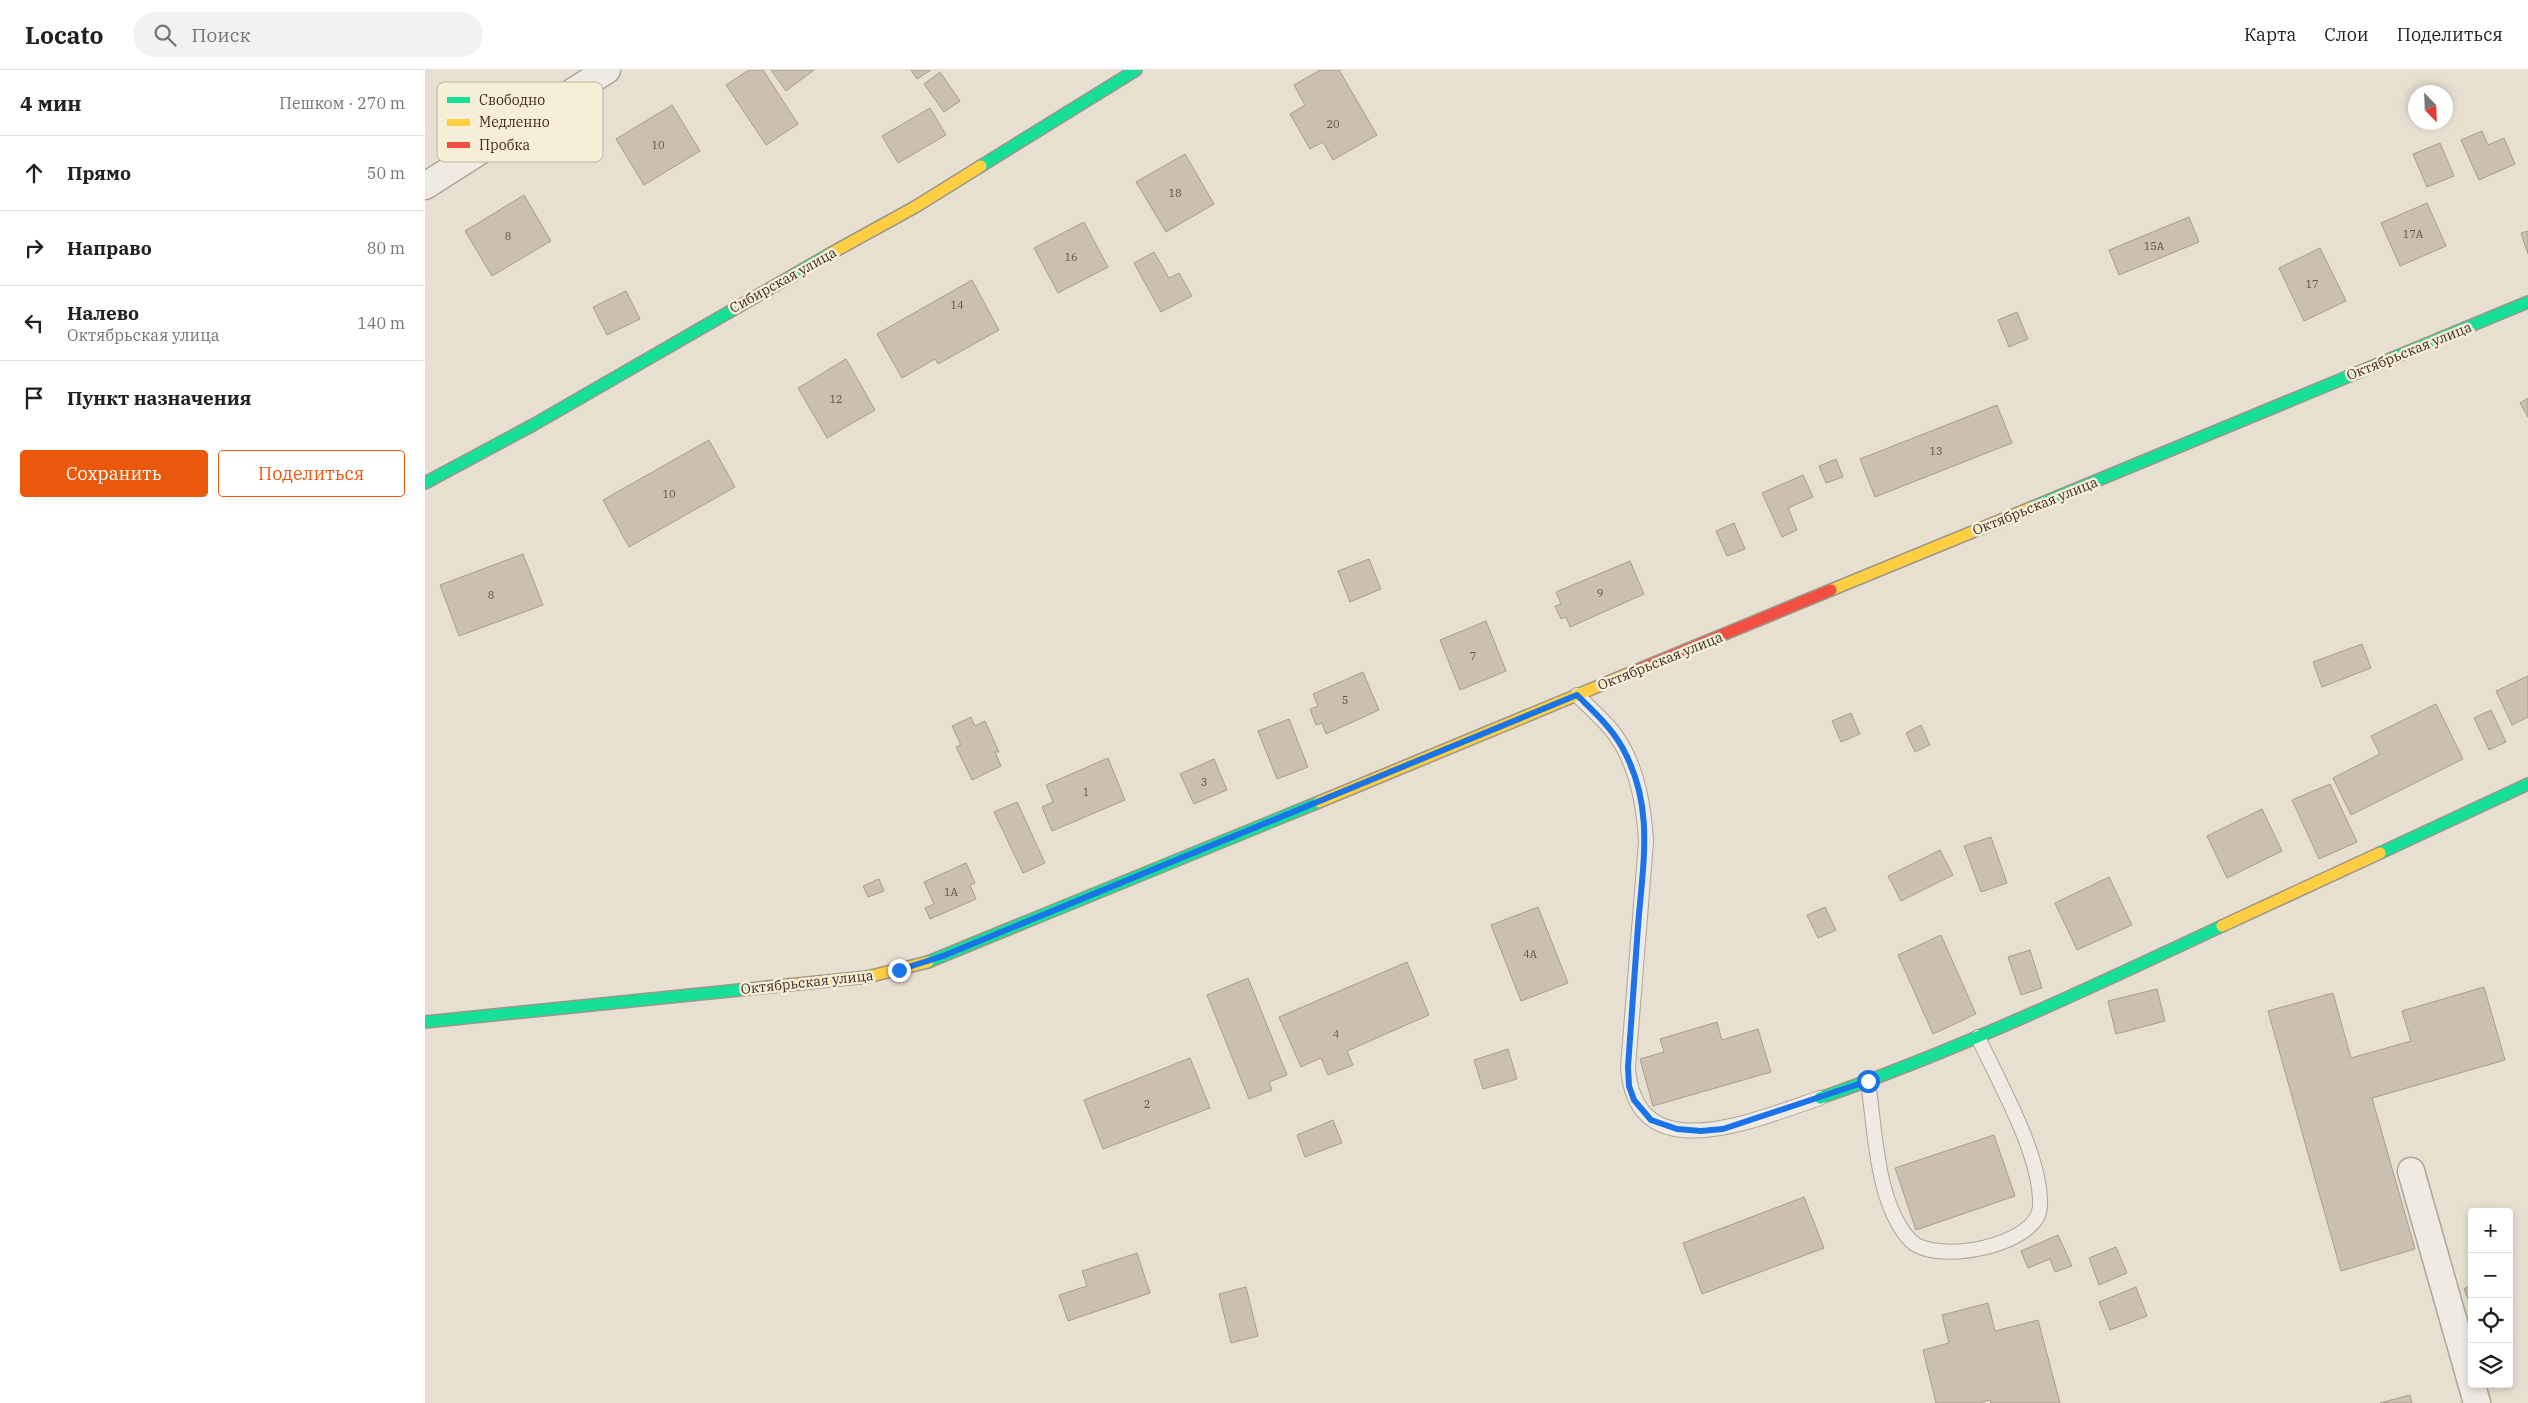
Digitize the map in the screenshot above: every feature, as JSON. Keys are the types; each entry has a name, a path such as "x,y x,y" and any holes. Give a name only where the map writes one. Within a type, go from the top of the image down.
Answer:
{"street":[{"path":"588,82 607,70"},
{"name":"Сибирская улица","path":"425,483 533,425 785,278 915,207 1136,70"},
{"path":"425,186 463,162"},
{"name":"Октябрьская улица","path":"425,1022 867,977 899,970 943,956 2528,302"},
{"path":"1820,1098 1978,1037 2064,1000 2528,784"},
{"path":"2411,1171 2477,1403"}],"lane":[{"path":"1577,695 1611,730 1623,747 1637,781 1645,818 1646,842 1628,1067 1629,1086 1637,1105 1651,1120 1677,1129 1701,1131 1723,1129 1820,1098"},
{"path":"1868,1081 1887,1198 1901,1229 1911,1241 1921,1248 1957,1252 1991,1246 2013,1237 2035,1221 2040,1208 2038,1181 2024,1138 1978,1037"}],"building":[{"path":"749,70 763,70 798,124 766,145 726,85"},
{"path":"771,70 814,70 786,91"},
{"path":"911,70 931,70 917,79"},
{"path":"1320,70 1339,70 1377,135 1333,160 1323,142 1310,149 1290,114 1305,105 1294,85"},
{"path":"940,72 960,101 944,112 924,84"},
{"path":"672,105 700,151 644,185 616,139"},
{"path":"930,108 946,135 898,163 882,136"},
{"path":"2482,131 2488,145 2504,138 2515,164 2479,180 2461,140"},
{"path":"2440,143 2454,176 2427,187 2413,154"},
{"path":"1185,154 1214,204 1166,232 1136,182"},
{"path":"524,195 551,241 492,276 465,231"},
{"path":"2427,203 2446,246 2400,266 2381,223"},
{"path":"2189,217 2199,242 2119,275 2109,250"},
{"path":"1084,222 1108,267 1058,293 1034,248"},
{"path":"2528,231 2528,254 2521,233"},
{"path":"2320,248 2346,301 2304,321 2279,268"},
{"path":"1154,252 1169,278 1179,273 1192,296 1161,312 1134,263"},
{"path":"972,280 999,330 938,364 935,359 902,378 877,334"},
{"path":"626,291 640,319 607,335 593,307"},
{"path":"2017,312 2028,339 2009,347 1998,320"},
{"path":"846,359 875,410 827,438 798,388"},
{"path":"2528,398 2528,417 2520,403"},
{"path":"1997,405 2012,443 1875,497 1860,459"},
{"path":"709,440 735,487 629,547 603,500"},
{"path":"1836,459 1843,477 1826,483 1819,466"},
{"path":"1803,475 1813,497 1788,508 1797,530 1782,537 1762,493"},
{"path":"1734,523 1745,549 1727,556 1716,531"},
{"path":"523,554 543,605 459,636 440,585"},
{"path":"1369,559 1381,589 1350,602 1338,571"},
{"path":"1630,561 1644,594 1570,627 1566,617 1561,619 1555,606 1561,604 1556,592"},
{"path":"1486,621 1506,671 1460,690 1440,640"},
{"path":"2362,644 2371,668 2322,687 2313,662"},
{"path":"1363,672 1379,710 1326,734 1322,723 1316,725 1310,709 1318,706 1313,694"},
{"path":"2528,676 2528,717 2512,725 2496,691"},
{"path":"2436,704 2463,759 2351,815 2333,778 2380,754 2371,736"},
{"path":"2491,710 2506,742 2489,750 2474,718"},
{"path":"1851,713 1860,734 1841,742 1832,721"},
{"path":"971,717 975,726 985,721 999,752 995,752 1001,766 972,780 956,747 961,745 952,726"},
{"path":"1289,719 1308,767 1277,779 1258,731"},
{"path":"1921,725 1930,745 1915,752 1906,733"},
{"path":"1108,758 1125,800 1052,831 1042,807 1053,802 1046,785"},
{"path":"1214,759 1227,790 1194,804 1180,774"},
{"path":"2330,784 2357,842 2319,859 2292,800"},
{"path":"1017,802 1045,863 1023,873 994,812"},
{"path":"2262,809 2282,851 2227,878 2207,836"},
{"path":"1991,837 2007,883 1981,892 1964,846"},
{"path":"1940,850 1953,875 1901,901 1888,876"},
{"path":"966,863 975,883 970,885 976,899 930,919 925,908 934,904 924,882"},
{"path":"2109,877 2132,925 2077,950 2055,903"},
{"path":"879,879 884,891 868,897 863,886"},
{"path":"1538,907 1568,983 1521,1001 1491,925"},
{"path":"1825,907 1836,930 1818,938 1807,915"},
{"path":"1941,935 1976,1014 1933,1034 1898,955"},
{"path":"2030,950 2042,988 2021,995 2008,957"},
{"path":"1407,962 1429,1015 1347,1051 1353,1065 1328,1075 1321,1058 1301,1067 1279,1017"},
{"path":"1248,978 1287,1075 1269,1082 1272,1090 1249,1099 1207,995"},
{"path":"2484,987 2505,1060 2372,1098 2415,1249 2341,1271 2268,1011 2333,993 2351,1058 2411,1041 2402,1011"},
{"path":"2157,989 2165,1021 2116,1034 2108,1001"},
{"path":"1717,1022 1722,1040 1758,1029 1771,1072 1653,1106 1640,1059 1664,1052 1660,1039"},
{"path":"1508,1049 1517,1079 1483,1089 1474,1060"},
{"path":"1190,1058 1210,1108 1103,1149 1084,1100"},
{"path":"1333,1120 1342,1143 1305,1157 1297,1135"},
{"path":"1994,1135 2015,1196 1916,1230 1895,1168"},
{"path":"1804,1197 1824,1248 1702,1294 1683,1243"},
{"path":"2058,1235 2072,1266 2055,1272 2050,1259 2028,1268 2021,1251"},
{"path":"2116,1247 2127,1273 2099,1285 2089,1258"},
{"path":"1137,1253 1150,1293 1068,1321 1059,1295 1087,1286 1082,1271"},
{"path":"1246,1287 1258,1336 1231,1343 1219,1294"},
{"path":"2136,1287 2147,1316 2110,1330 2099,1302"},
{"path":"2468,1287 2468,1299 2464,1289"},
{"path":"1988,1303 1995,1331 2038,1320 2060,1403 1991,1403 1990,1400 1979,1403 1936,1403 1923,1350 1949,1343 1942,1315"},
{"path":"2410,1395 2412,1403 2380,1403"}],"traffic: fast":[{"path":"981,166 1136,70"},
{"path":"425,483 533,425 828,255"},
{"path":"2033,507 2528,302"},
{"path":"2380,853 2528,784"},
{"path":"928,962 1319,802"},
{"path":"1820,1098 1973,1039 2222,926"},
{"path":"425,1022 778,986"}],"traffic: slow":[{"path":"828,255 915,207 981,166"},
{"path":"1831,590 2033,507"},
{"path":"1319,802 1635,671"},
{"path":"2222,926 2380,853"},
{"path":"778,986 867,977 928,962"}],"traffic: jam":[{"path":"1635,671 1831,590"}],"route":[{"path":"899,970 943,956 1577,695 1611,730 1623,747 1637,781 1645,818 1646,842 1641,880 1628,1067 1629,1086 1640,1110 1651,1120 1677,1129 1701,1131 1723,1129 1868,1081"}]}
